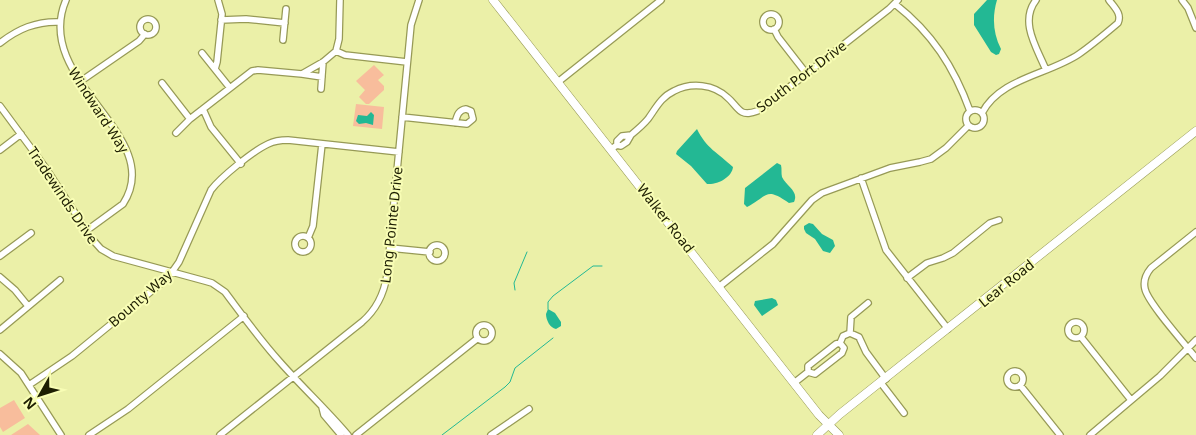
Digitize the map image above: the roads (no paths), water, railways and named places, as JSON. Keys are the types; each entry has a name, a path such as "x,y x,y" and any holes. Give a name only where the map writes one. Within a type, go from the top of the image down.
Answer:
{"street":[{"name":"Windward Way","path":"66,0 60,22 60,36 64,52 81,81 125,146 132,165 131,181 123,204 86,231"},
{"path":"215,69 221,20 221,7 218,0"},
{"path":"302,74 323,62 336,51 340,36 340,0"},
{"name":"Long Pointe Drive","path":"220,435 362,322 374,310 384,289 390,248 411,22 419,0"},
{"name":"Walker Road","path":"493,0 558,82 614,147 794,383 839,435"},
{"path":"558,82 661,0"},
{"path":"1036,0 1028,12 1028,24 1046,70"},
{"path":"982,113 995,96 1009,86 1079,54 1118,23 1120,19 1119,13 1109,0"},
{"path":"1182,0 1196,28"},
{"path":"896,2 920,25 944,56 957,78 970,111"},
{"name":"South Port Drive","path":"614,147 626,143 631,134 646,121 662,98 678,89 692,85 713,88 728,97 740,110 749,113 760,110 896,2"},
{"path":"283,40 286,8"},
{"path":"221,20 246,19 284,23"},
{"path":"0,43 13,33 28,26 60,22"},
{"path":"774,29 806,73"},
{"path":"81,81 139,42 145,34"},
{"path":"336,51 345,55 407,62"},
{"path":"202,53 230,88"},
{"path":"321,89 323,62"},
{"path":"176,133 190,119 252,71 322,77"},
{"path":"162,83 190,119"},
{"name":"Tradewinds Drive","path":"0,106 49,173 96,245 110,255 205,281 219,287 277,359 348,435"},
{"path":"203,109 211,127 240,164"},
{"path":"976,110 982,113 984,119 980,127 968,126 965,118 970,111 976,110"},
{"path":"402,117 455,122"},
{"path":"720,286 773,244 816,197 828,190 890,168 931,159 968,126"},
{"name":"Lear Road","path":"817,435 1196,131"},
{"path":"0,150 21,134"},
{"name":"Bounty Way","path":"29,385 75,354 159,285 172,272 179,262 210,192 218,181 265,146 279,141 398,152"},
{"path":"308,238 313,226 322,144"},
{"path":"861,178 886,250 948,329"},
{"path":"907,278 927,263 953,253 990,223 1000,220"},
{"path":"1196,232 1151,268 1146,274 1144,286 1149,298 1196,358"},
{"path":"0,256 30,234"},
{"path":"390,248 430,252"},
{"path":"0,277 15,290 28,306"},
{"path":"0,330 60,280"},
{"path":"850,333 851,317 868,303"},
{"path":"89,435 128,409 244,316"},
{"path":"808,372 808,366 836,344 840,343 843,336 850,333 858,337 904,413"},
{"path":"1081,337 1131,400"},
{"path":"356,435 478,338"},
{"path":"1090,435 1160,376 1196,340"},
{"path":"808,372 815,374 842,353 844,348 840,343"},
{"path":"0,354 16,368 29,385 61,435"},
{"path":"794,383 808,372"},
{"path":"1020,385 1060,435"},
{"name":"Tradewinds Drive","path":"322,407 324,415 340,435"},
{"path":"491,435 529,409"}],"water":[{"path":"987,0 997,0 994,25 1001,49 999,54 996,55 991,52 974,25 974,14"},
{"path":"371,112 374,115 373,125 359,124 356,121 358,115 367,116"},
{"path":"697,129 708,146 733,167 730,174 720,182 707,184 691,166 676,154"},
{"path":"777,163 781,165 782,177 794,192 794,202 789,203 775,195 767,194 747,207 744,204 745,188"},
{"path":"809,223 833,240 835,246 830,253 823,251 815,239 806,233 804,226"},
{"path":"772,298 776,300 778,305 762,316 754,305 755,301"},
{"path":"548,309 555,313 561,322 561,326 556,329 548,321 546,314"}],"waterway":[{"path":"515,290 514,283 527,252"},
{"path":"548,309 548,302 553,296 593,266 602,266"},
{"path":"442,435 505,387 510,382 515,368 553,338"}]}
